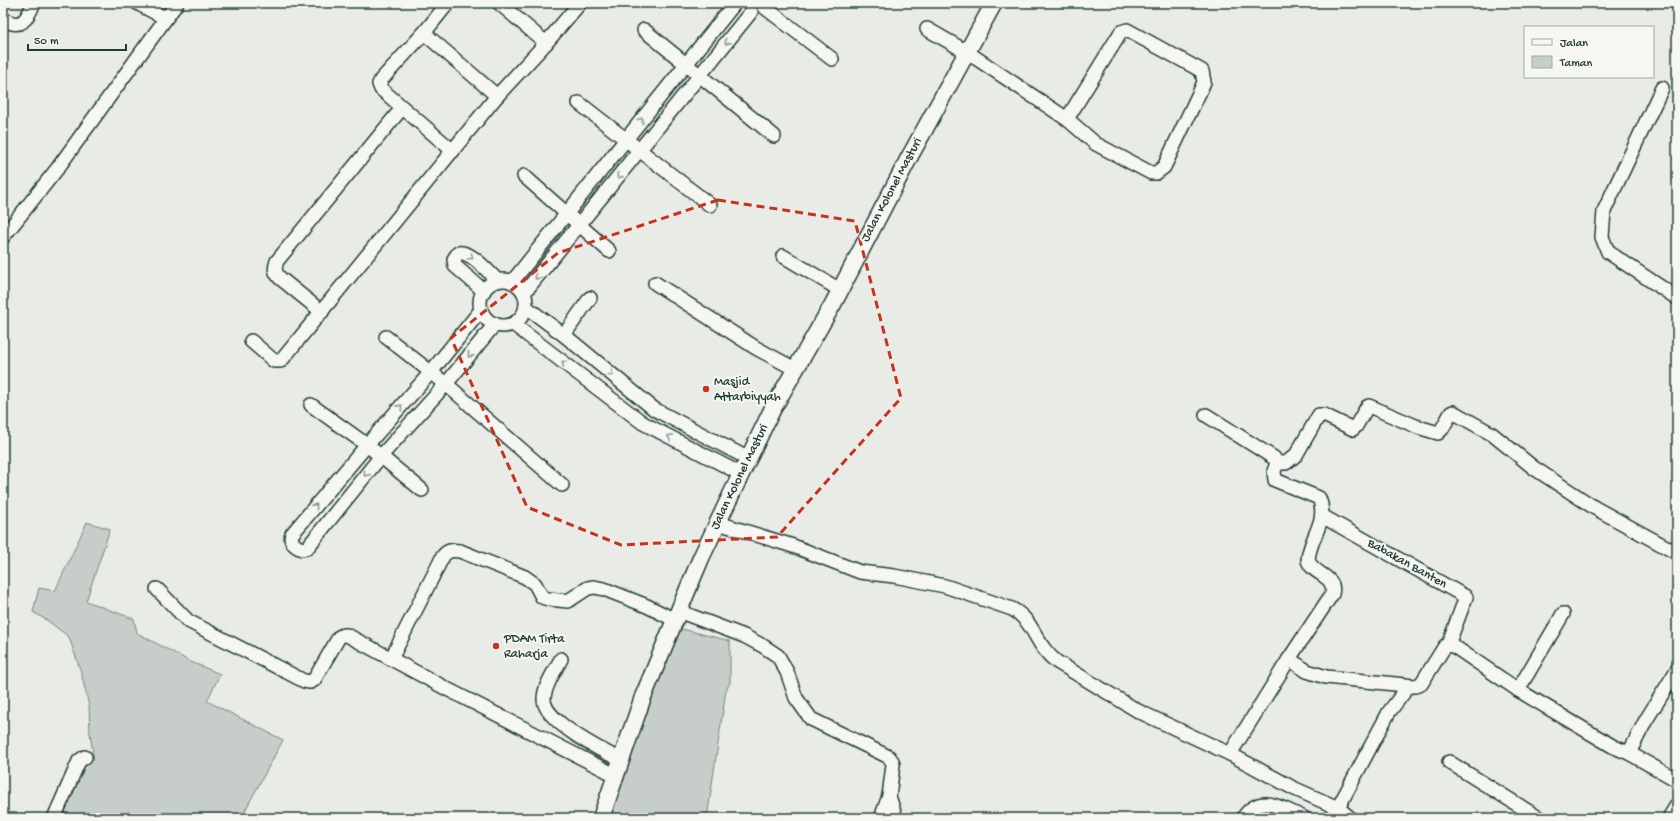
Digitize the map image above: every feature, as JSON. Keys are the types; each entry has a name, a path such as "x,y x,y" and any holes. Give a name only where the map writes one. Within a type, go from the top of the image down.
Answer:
{"main road":[{"name":"Jalan Kolonel Masturi","path":"601,818 643,697 677,615 748,459 795,369 840,290 902,170 994,3"}],"street":[{"path":"3,19 15,24 20,24 24,21 34,3"},
{"path":"138,3 165,18"},
{"path":"4,235 57,169 177,3"},
{"path":"448,3 379,84 381,89 453,151"},
{"path":"499,3 546,43"},
{"path":"252,341 274,361 281,361 497,96 546,43 580,3"},
{"path":"512,282 735,3"},
{"path":"741,3 746,10 759,7 832,59"},
{"path":"524,293 700,75 759,7"},
{"path":"928,29 967,52 1066,119 1096,144 1151,173 1156,173 1164,167 1202,89 1204,76 1202,71 1127,30 1124,30 1121,32 1066,119"},
{"path":"644,30 774,136"},
{"path":"424,33 497,96"},
{"path":"677,76 690,88"},
{"path":"1662,88 1604,211 1602,237 1608,252 1677,298"},
{"path":"579,103 710,205"},
{"path":"322,312 276,274 276,261 402,108"},
{"path":"616,152 630,163"},
{"path":"524,176 609,251"},
{"path":"558,225 571,236"},
{"path":"484,291 455,266 454,258 458,253 462,252 471,255 498,281"},
{"path":"783,256 840,290"},
{"path":"498,281 512,282 520,286 524,293 526,307 521,317 513,324 504,326 495,324 485,318 481,310 481,299 484,291 490,284 498,281"},
{"path":"654,283 756,348 795,369"},
{"path":"564,335 590,298"},
{"path":"526,307 564,335 654,409 748,459"},
{"path":"481,310 428,376 367,445 292,534 291,539 293,543 299,548 307,548 381,456 442,388 495,324"},
{"path":"513,324 643,423 741,474"},
{"path":"386,337 442,388 562,485"},
{"path":"587,381 599,364"},
{"path":"311,406 367,445 422,490"},
{"path":"1277,463 1286,463 1296,455 1319,415 1324,415 1353,428 1356,426 1367,406 1438,433 1453,412 1492,434 1534,468 1595,508 1677,553"},
{"path":"1206,414 1263,450 1274,458 1277,463"},
{"path":"1230,754 1333,591 1332,582 1312,567 1308,560 1322,516 1322,505 1319,498 1275,480 1274,471 1277,463"},
{"name":"Babakan Banten","path":"1322,516 1466,597 1448,645"},
{"path":"718,523 793,546 860,572 894,576 946,586 1012,609 1021,614 1048,655 1057,662 1138,711 1230,754 1293,788 1338,808 1350,818"},
{"path":"391,659 443,556 447,552 453,550 472,556 525,578 535,584 542,597 548,599 568,601 588,588 594,587 604,589 647,606 744,636 778,656 787,672 796,698 811,719 889,757 892,761 893,765 889,796 880,818"},
{"path":"157,589 188,621 304,681 310,682 314,680 339,637 343,635 353,638 616,776"},
{"path":"1518,690 1563,614"},
{"path":"1289,659 1307,671 1326,677 1343,680 1387,682 1408,687 1421,684 1445,646 1452,645 1518,690 1614,747 1629,753 1677,780"},
{"path":"561,659 545,692 545,708 562,726 610,755 622,760"},
{"path":"1629,753 1646,720 1677,670"},
{"path":"1338,808 1389,712 1408,687"},
{"path":"54,818 79,761 85,757"},
{"path":"1449,762 1540,818"},
{"path":"889,796 896,818"},
{"path":"1243,818 1247,812 1257,805 1269,803 1304,818"},
{"path":"1669,818 1677,805"}],"highlighted area":[{"path":"718,200 855,221 901,398 777,537 621,545 527,507 451,338 558,253"}],"green space":[{"path":"87,522 110,529 86,601 134,619 137,633 191,662 220,674 207,701 283,740 241,818 58,818 85,760 94,760 90,733 89,706 81,672 69,637 33,612 39,588 55,591"},
{"path":"678,628 730,641 730,683 726,690 707,818 608,818 650,699"}],"place":[{"name":"Masjid Attarbiyyah","path":"706,389"},
{"name":"PDAM Tirta Raharja","path":"496,646"}]}
